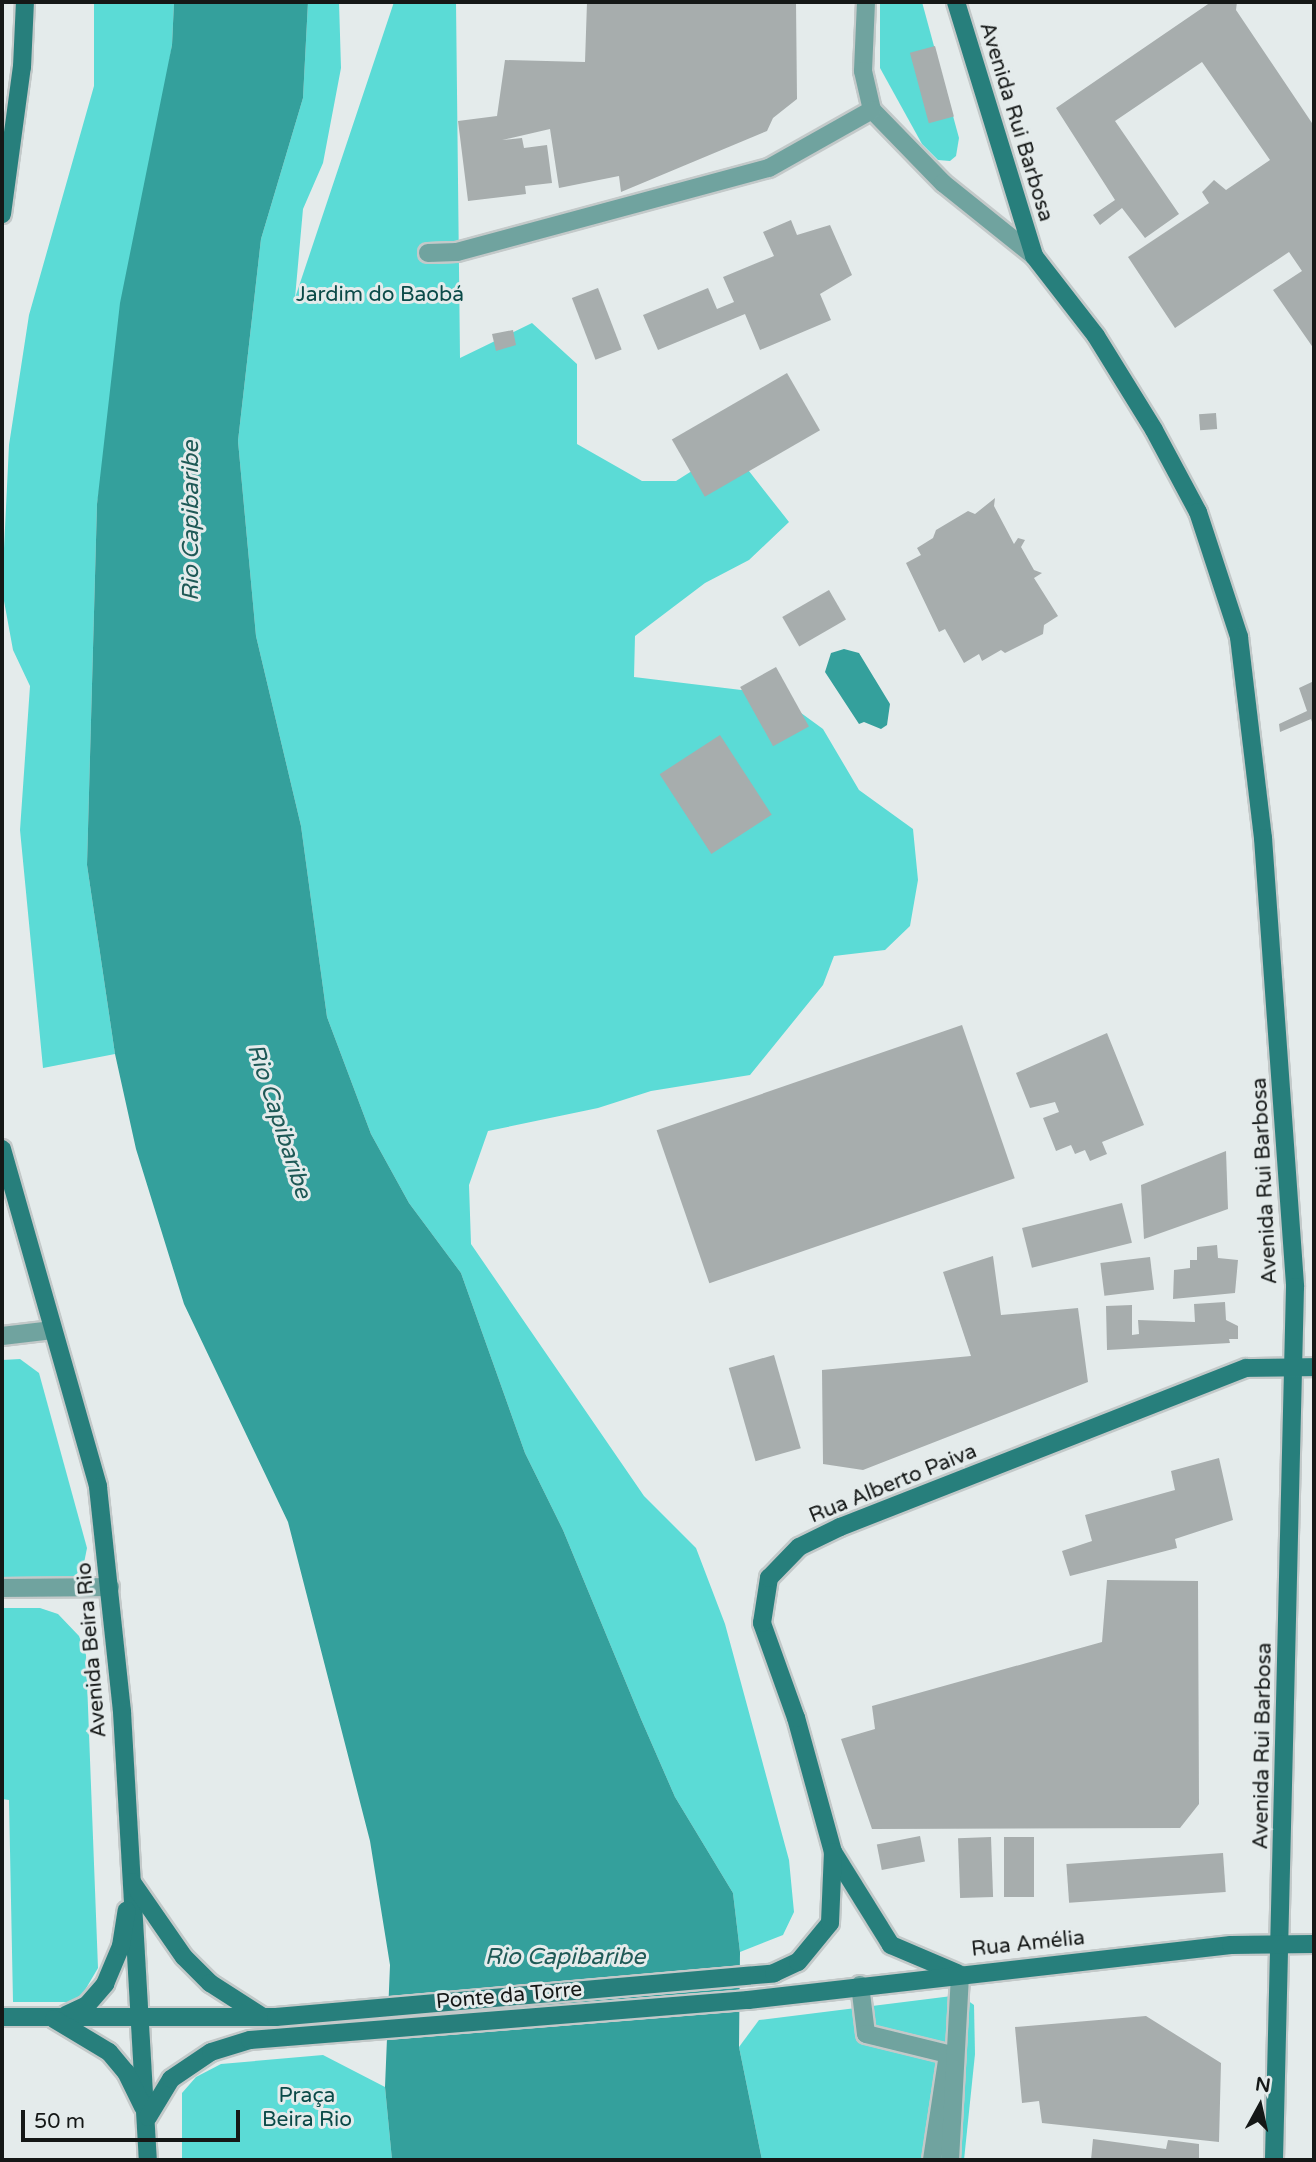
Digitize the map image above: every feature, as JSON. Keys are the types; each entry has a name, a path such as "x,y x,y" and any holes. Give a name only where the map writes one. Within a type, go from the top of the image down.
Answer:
{"main road":[{"path":"2,214 22,67 25,2"},
{"name":"Avenida Rui Barbosa","path":"956,2 1034,256 1096,336 1154,430 1198,512 1239,637 1262,826 1295,1287 1274,2160"},
{"name":"Avenida Beira Rio","path":"2,1149 98,1487 110,1587 132,1882 148,2117 148,2160"},
{"name":"Rua Alberto Paiva","path":"960,1974 891,1945 833,1852 796,1718 762,1623 769,1578 799,1548 840,1527 1246,1368 1314,1367"},
{"name":"Rua Alberto Paiva","path":"747,1977 774,1973 798,1962 813,1948 830,1923 833,1852"},
{"path":"132,1882 184,1957 210,1983 269,2017"},
{"path":"50,2017 76,2012 105,1984 121,1946 132,1882"},
{"name":"Rua Amélia","path":"748,2000 860,1985 1231,1945 1314,1944"},
{"name":"Ponte da Torre","path":"269,2017 747,1977"},
{"name":"Ponte da Torre","path":"148,2117 171,2079 195,2061 227,2046 274,2038 748,2000"},
{"path":"2,2017 269,2017"},
{"path":"50,2017 109,2052 126,2072 148,2117"}],"street":[{"path":"428,253 457,252 769,168 872,110 863,71 866,2"},
{"name":"Avenida Rui Barbosa","path":"872,110 943,183 1034,256"},
{"path":"2,1336 53,1330"},
{"path":"2,1588 110,1587"},
{"path":"950,2160 960,1974"},
{"path":"860,1985 866,2034 948,2054 932,2160"}],"green space":[{"path":"94,2 174,2 172,45 97,504 87,865 115,1054 43,1068 20,830 30,686 13,650 2,590 9,445 29,315 94,86"},
{"name":"Jardim do Baobá","path":"308,2 339,2 341,68 323,163 303,209 295,298 394,2 456,2 460,358 532,323 577,364 577,444 642,481 676,481 714,457 745,466 789,522 749,560 705,583 635,636 634,677 775,694 823,729 859,790 913,829 918,880 910,926 885,950 834,956 823,985 750,1075 651,1091 598,1108 488,1131 469,1185 471,1244 644,1496 696,1548 725,1624 789,1860 794,1912 783,1935 740,1952 733,1893 675,1797 563,1530 525,1453 461,1273 409,1203 371,1134 327,1017 301,826 256,636 238,441 261,239 303,98"},
{"path":"880,2 922,2 959,138 956,156 950,161 938,160 922,144 880,68"},
{"path":"20,1359 39,1373 87,1548 83,1568 71,1579 2,1582 2,1360"},
{"path":"2,1608 40,1608 58,1614 79,1636 86,1655 98,1968 78,2002 13,2002 9,1800 2,1799"},
{"path":"960,1995 974,2005 975,2054 964,2160 762,2160 739,2047 759,2020"},
{"name":"Praça Beira Rio","path":"323,2055 385,2087 392,2160 182,2160 182,2093 196,2077 221,2064"}],"water":[{"name":"Rio Capibaribe","path":"174,2 308,2 303,98 261,239 238,441 256,636 301,826 327,1017 371,1134 409,1203 461,1273 525,1453 563,1530 675,1797 733,1893 740,1952 739,2047 762,2160 392,2160 385,2087 390,1965 370,1841 288,1522 184,1304 136,1149 115,1054 87,865 97,504 120,303 172,45"},
{"path":"844,649 859,653 890,704 887,725 881,729 864,722 859,724 825,672 831,653"}],"building":[{"path":"587,2 796,2 797,99 773,118 767,131 621,192 619,176 559,188 550,129 502,140 522,138 524,148 547,145 552,183 525,186 526,194 468,201 458,121 497,116 505,60 585,62"},
{"path":"1211,2 1237,2 1236,10 1314,126 1314,349 1273,290 1302,271 1289,252 1175,328 1128,257 1209,203 1202,192 1214,180 1226,190 1270,160 1202,62 1115,121 1179,214 1145,238 1122,208 1100,225 1093,215 1115,200 1056,108"},
{"path":"935,46 954,117 929,123 910,53"},
{"path":"791,220 797,235 830,225 852,275 820,294 831,320 760,350 745,314 658,350 643,315 708,288 717,309 734,302 723,277 774,256 763,232"},
{"path":"598,288 622,350 596,360 572,298"},
{"path":"513,330 516,345 496,351 492,334"},
{"path":"787,373 820,430 705,497 672,440"},
{"path":"1216,413 1217,429 1200,430 1199,414"},
{"path":"995,498 994,506 1014,544 1018,538 1025,540 1021,547 1034,570 1042,573 1034,578 1058,616 1044,625 1043,634 1005,653 1001,650 982,661 979,654 964,663 945,629 939,632 906,563 921,555 917,548 933,538 936,530 968,511 975,514"},
{"path":"829,590 846,619 799,646 782,617"},
{"path":"776,667 809,726 773,746 740,687"},
{"path":"1314,681 1314,728 1311,719 1280,732 1279,724 1307,711 1299,688"},
{"path":"720,735 772,815 711,854 660,774"},
{"path":"962,1025 1015,1178 709,1283 657,1130"},
{"path":"1107,1033 1144,1125 1102,1142 1107,1154 1090,1161 1085,1150 1075,1154 1071,1145 1056,1151 1043,1118 1059,1112 1055,1102 1030,1108 1016,1073"},
{"path":"1226,1151 1228,1209 1144,1239 1141,1185"},
{"path":"1122,1203 1132,1243 1032,1268 1022,1228"},
{"path":"1217,1245 1218,1258 1238,1260 1235,1293 1173,1299 1174,1270 1190,1268 1190,1260 1197,1260 1197,1247"},
{"path":"993,1256 1001,1315 1078,1308 1088,1382 863,1470 823,1464 822,1370 971,1356 943,1272"},
{"path":"1150,1257 1154,1290 1104,1296 1100,1263"},
{"path":"1225,1302 1226,1320 1238,1326 1238,1339 1229,1339 1230,1343 1107,1350 1106,1306 1132,1305 1132,1335 1139,1334 1138,1320 1195,1322 1194,1304"},
{"path":"774,1355 801,1448 756,1461 729,1368"},
{"path":"1219,1458 1233,1520 1175,1539 1177,1548 1070,1576 1062,1551 1092,1541 1085,1515 1175,1490 1171,1471"},
{"path":"1107,1580 1198,1581 1199,1804 1180,1828 872,1829 841,1739 875,1729 872,1706 1102,1642"},
{"path":"920,1836 925,1862 882,1870 877,1844"},
{"path":"991,1837 993,1897 960,1898 958,1838"},
{"path":"1004,1837 1034,1837 1034,1897 1004,1897"},
{"path":"1223,1853 1226,1892 1069,1903 1066,1864"},
{"path":"1146,2016 1221,2063 1219,2142 1042,2123 1039,2101 1022,2103 1015,2027"},
{"path":"1093,2139 1166,2149 1168,2140 1199,2144 1199,2160 1091,2160"}]}
